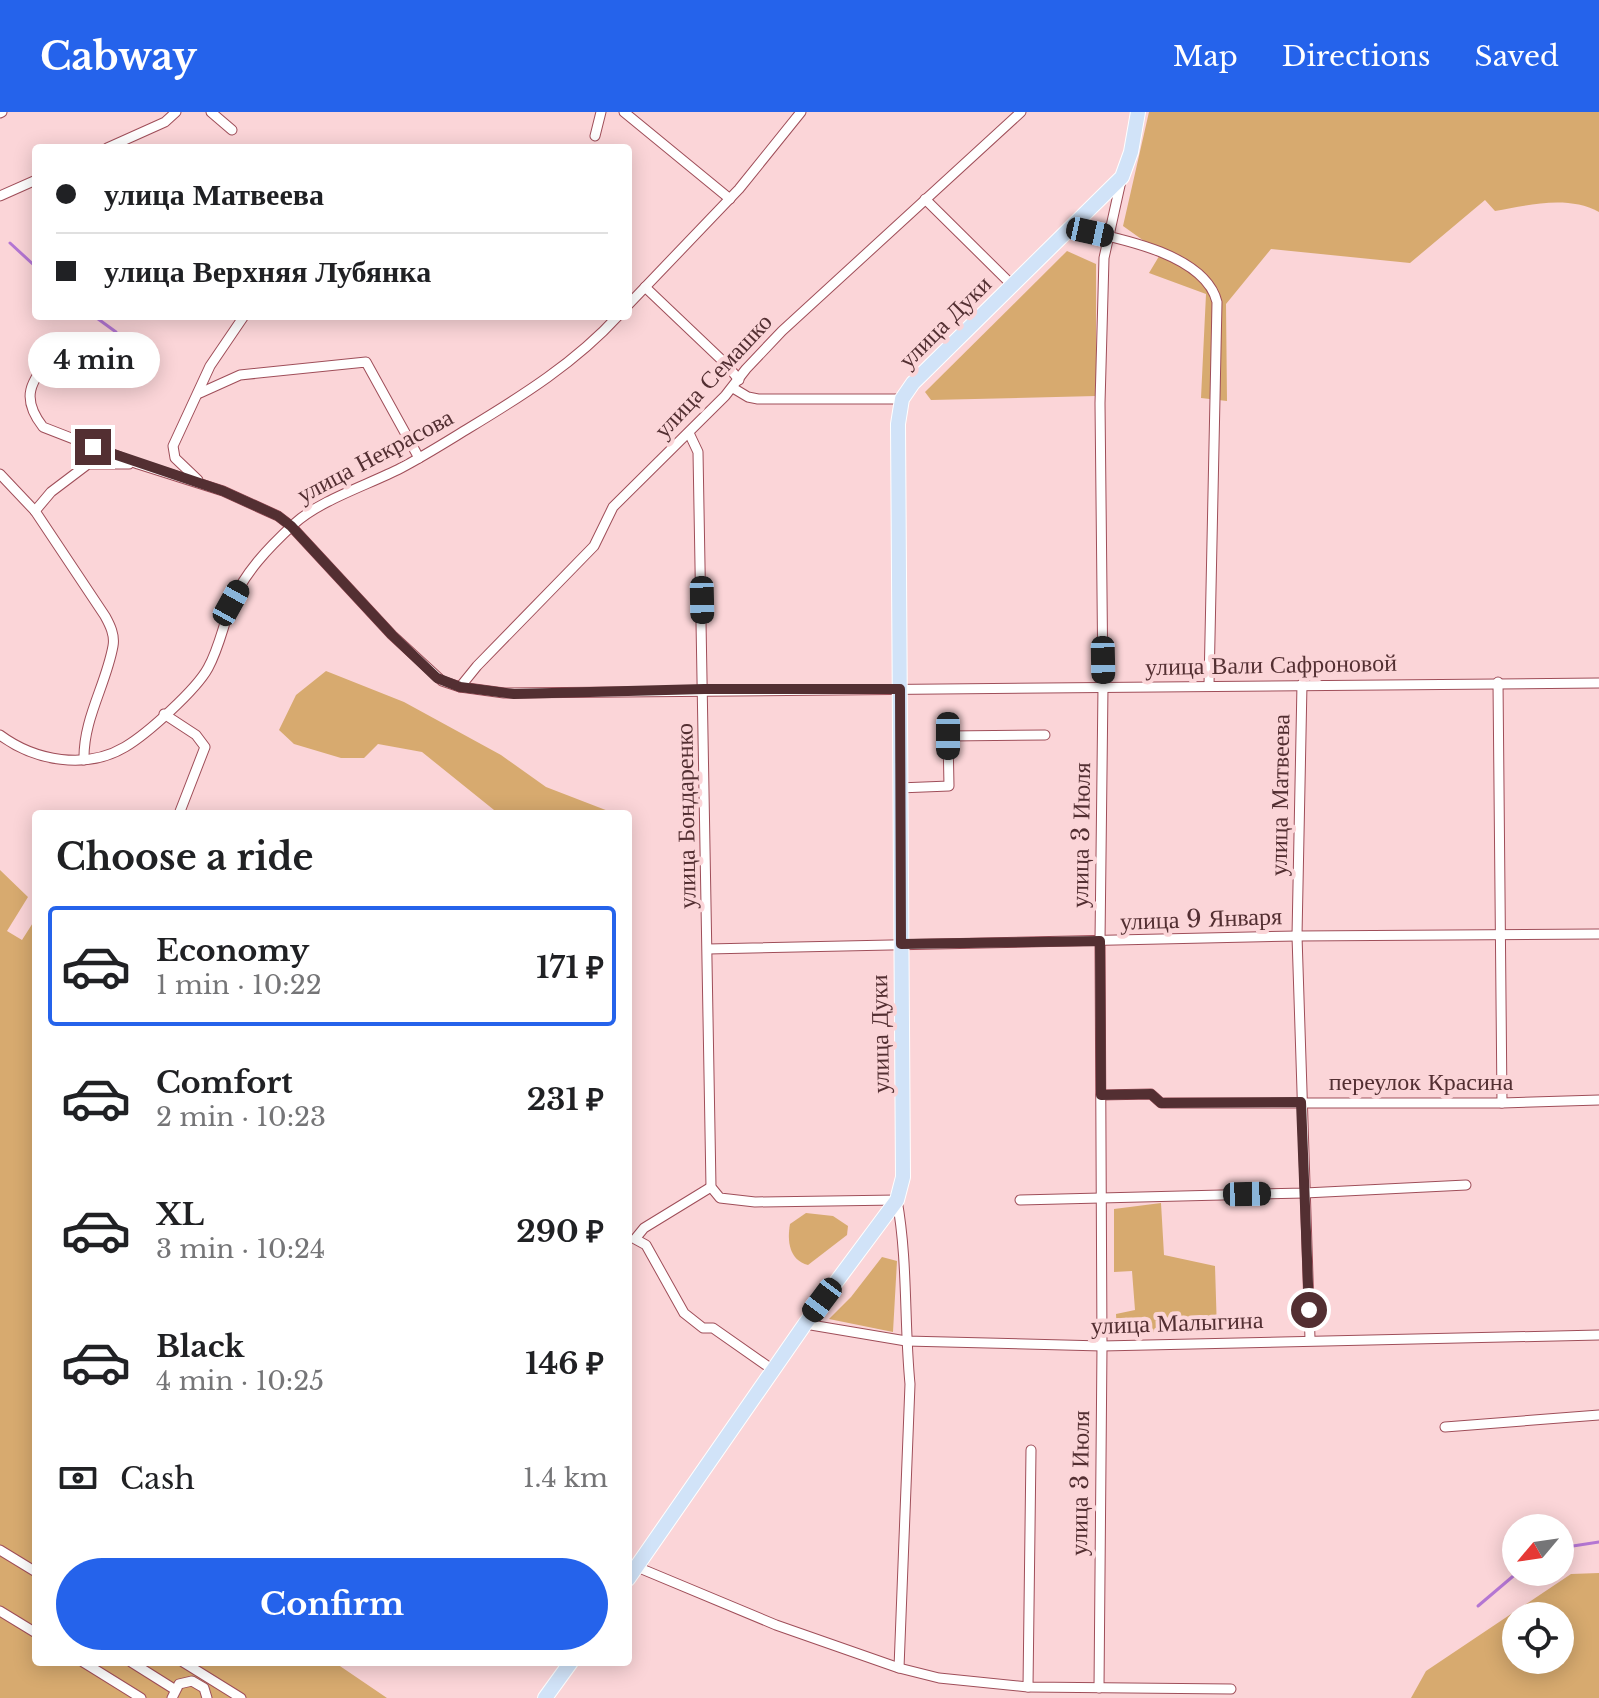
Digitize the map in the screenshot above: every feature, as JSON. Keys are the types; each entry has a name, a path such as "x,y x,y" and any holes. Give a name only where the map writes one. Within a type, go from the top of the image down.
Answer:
{"main road":[{"name":"улица Дуки","path":"632,1573 805,1324 897,1200 903,1177 898,424 902,399 913,383 1122,177 1131,152 1138,112"},
{"path":"545,1698 568,1666"}],"street":[{"path":"116,144 165,122 176,112"},
{"path":"212,112 232,130"},
{"path":"595,136 601,112"},
{"path":"624,112 730,199"},
{"path":"632,301 730,199 801,112"},
{"name":"улица Семашко","path":"460,687 594,546 613,507 689,433 782,331 1021,112"},
{"name":"улица 3 Июля","path":"1099,1688 1103,687 1100,403 1104,258 1122,177"},
{"path":"0,196 32,182"},
{"path":"925,199 1013,286"},
{"path":"1071,228 1131,241 1189,266 1209,285 1217,302 1209,685"},
{"path":"645,287 727,365 736,384 748,397 902,399"},
{"path":"201,483 175,458 172,451 210,366 241,320"},
{"name":"улица Некрасова","path":"0,735 41,756 61,761 84,760 124,748 196,685 208,667 231,603 244,580 291,526 316,509 419,458 508,404 574,358 614,320"},
{"path":"52,356 34,378 30,390 36,417 43,427 138,464"},
{"path":"200,393 240,375 366,362 419,458"},
{"name":"улица Бондаренко","path":"689,433 698,452 711,1187"},
{"path":"35,511 44,498 88,464 138,464"},
{"name":"улица Вали Сафроновой","path":"138,464 201,483 278,516 437,678 460,687 514,694 704,689 1599,683"},
{"path":"0,474 35,511 112,630 113,644 83,743 84,760"},
{"path":"1498,682 1502,1103"},
{"name":"улица Матвеева","path":"1302,684 1297,936 1310,1339"},
{"path":"164,714 196,735 205,747 181,810"},
{"path":"899,788 949,786 948,736 1045,735"},
{"name":"улица 9 Января","path":"708,949 1297,936 1599,934"},
{"name":"переулок Красина","path":"1101,1095 1151,1094 1161,1103 1599,1100"},
{"path":"1020,1200 1305,1193 1466,1185"},
{"path":"773,1370 713,1328 703,1328 684,1313 646,1245 635,1239 644,1228 711,1187 720,1198 755,1202 897,1200 906,1268 906,1341 910,1384 899,1668"},
{"name":"улица Малыгина","path":"805,1324 906,1341 1102,1346 1599,1335"},
{"path":"1445,1427 1599,1415"},
{"path":"1028,1687 1031,1450"},
{"path":"0,1550 32,1570"},
{"path":"632,1573 899,1668 949,1680 1028,1687 1231,1689"},
{"path":"0,1611 32,1631"},
{"path":"89,1666 141,1698"},
{"path":"136,1666 173,1694 185,1681 202,1679"},
{"path":"187,1666 202,1679 241,1698"},
{"path":"202,1679 207,1698"}],"shaded area":[{"path":"1149,112 1599,112 1599,212 1561,203 1495,211 1485,200 1410,263 1271,249 1226,304 1227,401 1201,398 1206,294 1149,273 1161,253 1123,226"},
{"path":"1067,251 1096,264 1096,396 931,400 925,392"},
{"path":"326,671 404,702 501,755 546,787 606,810 494,810 422,752 378,744 364,758 341,758 294,744 279,730 296,695"},
{"path":"0,870 28,897 7,931 22,940 32,924 32,1666 340,1666 387,1698 0,1698"},
{"path":"1161,1203 1164,1255 1215,1266 1217,1331 1117,1333 1116,1314 1135,1310 1132,1271 1114,1272 1114,1209"},
{"path":"806,1213 833,1216 848,1226 847,1235 808,1265 793,1254 789,1237 790,1224"},
{"path":"882,1257 897,1261 893,1332 829,1319 851,1297"},
{"path":"1599,1573 1599,1698 1411,1698 1426,1671 1502,1620 1502,1674 1574,1674 1574,1602 1529,1602 1553,1586 1574,1586 1574,1574"}],"waterway":[{"path":"10,243 32,263"},
{"path":"100,320 116,332"},
{"path":"1574,1546 1599,1542"},
{"path":"1478,1606 1502,1586"}],"route":[{"path":"93,447 223,491 278,516 437,678 460,687 514,694 704,689 900,689 901,944 1100,941 1101,1095 1151,1094 1161,1103 1301,1102 1309,1310"}]}
